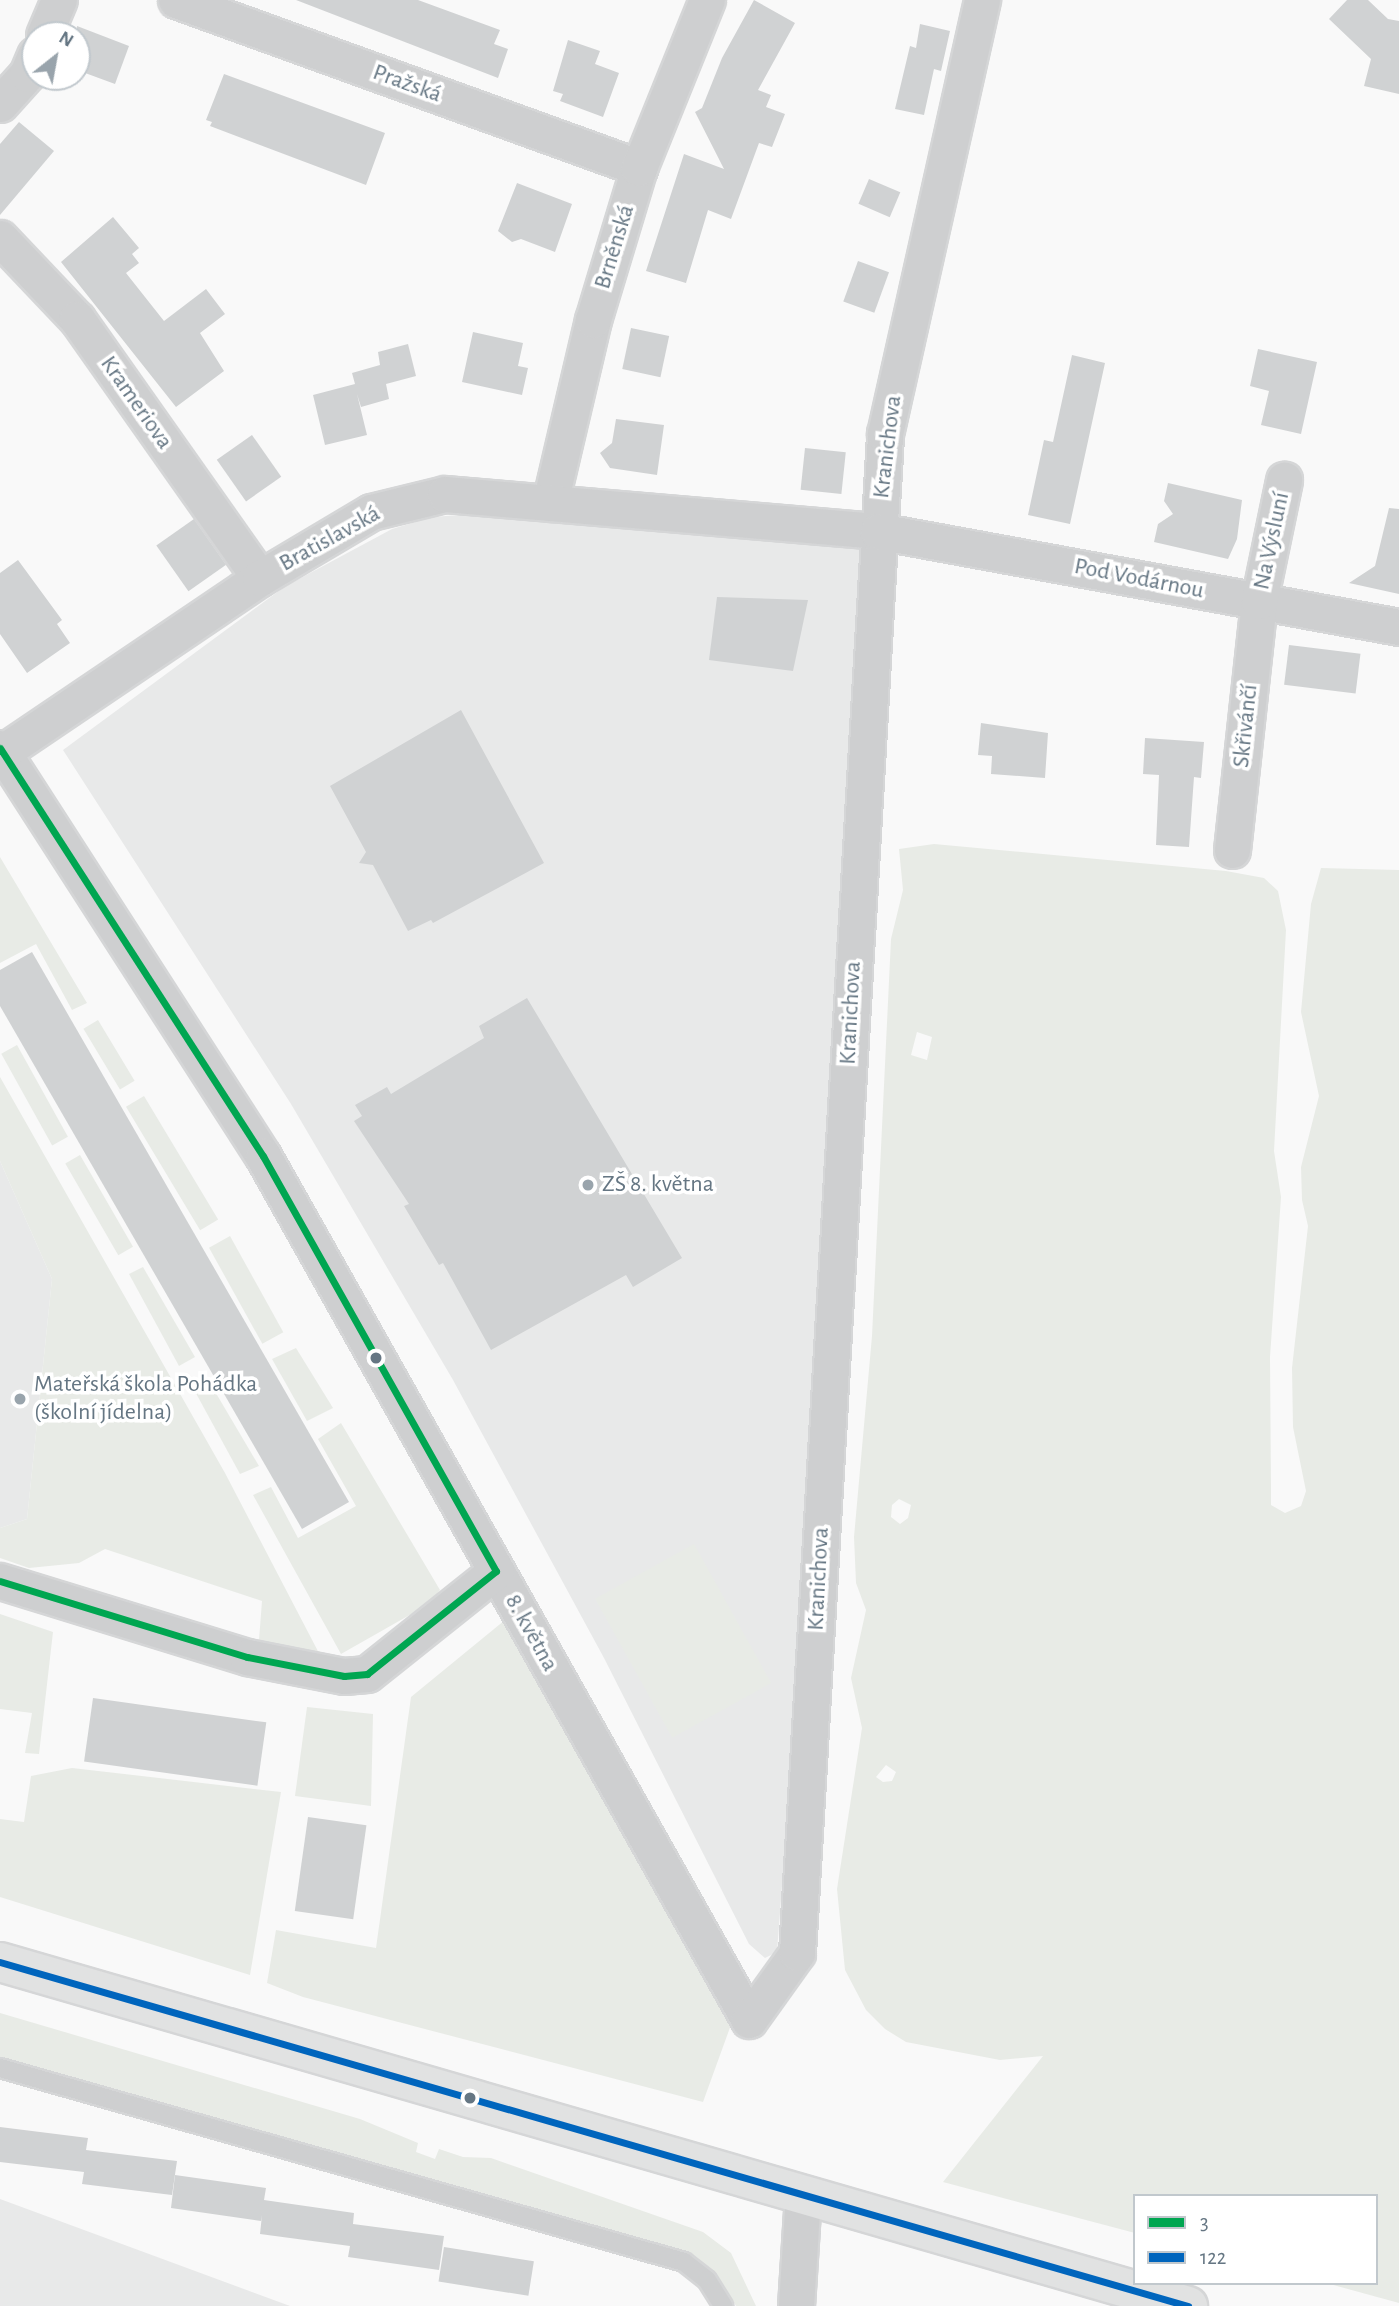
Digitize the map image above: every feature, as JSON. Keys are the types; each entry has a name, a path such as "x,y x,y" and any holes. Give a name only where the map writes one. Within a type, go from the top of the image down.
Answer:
{"main road":[{"path":"0,1962 1188,2306"}],"street":[{"path":"50,21 59,0"},
{"name":"Pražská","path":"176,0 639,168"},
{"name":"Brněnská","path":"550,503 593,320 639,168 707,0"},
{"name":"Kranichova","path":"749,2020 797,1953 885,434 982,0"},
{"path":"0,104 21,81"},
{"name":"Krameriova","path":"0,238 77,319 260,579"},
{"name":"Na Výsluní","path":"1259,601 1284,480"},
{"name":"Bratislavská","path":"1,751 260,579 371,512 410,499 445,494 878,531"},
{"name":"Pod Vodárnou","path":"878,531 1399,627"},
{"name":"Skřivánčí","path":"1232,850 1259,601"},
{"name":"8. května","path":"1,751 263,1156 749,2020"},
{"path":"0,1581 247,1657 344,1676 367,1674 496,1571"},
{"path":"796,2306 803,2194"}],"lane":[{"path":"0,2068 684,2262 707,2280 723,2306"}],"shaded area":[{"name":"ZŠ 8. května","path":"487,513 863,547 801,1637 777,1952 765,1958 749,1944 604,1658 453,1380 291,1104 63,750 284,587 392,529 432,517"},
{"path":"934,844 1226,871 1264,878 1278,891 1286,930 1274,1151 1281,1197 1270,1357 1271,1505 1285,1513 1301,1506 1306,1491 1293,1427 1292,1368 1308,1226 1302,1200 1301,1167 1319,1096 1301,1012 1311,904 1321,868 1399,870 1399,2303 1333,2285 1378,2285 1378,2194 1133,2194 1133,2232 943,2182 1043,2056 1000,2060 906,2042 885,2029 866,2010 845,1970 837,1889 862,1728 851,1678 866,1610 856,1583 854,1537 872,1336 891,939 903,890 899,849","holes":["917,1032 932,1037 927,1060 911,1055","899,1499 911,1505 908,1518 900,1524 891,1517 892,1505","886,1765 896,1772 892,1781 883,1782 876,1777"]},
{"path":"0,857 87,1003 72,1010 36,944 0,963"},
{"path":"98,1020 135,1081 120,1090 83,1029"},
{"path":"17,1045 68,1137 52,1146 1,1054"},
{"path":"0,1077 225,1473 321,1657 259,1640 262,1601 105,1549 79,1563 29,1568 0,1558 0,1528 27,1519 52,1279 0,1161"},
{"path":"144,1096 218,1219 200,1230 126,1107"},
{"path":"80,1155 133,1247 118,1255 65,1164"},
{"name":"Mateřská škola Pohádka (školní jídelna)","path":"0,1161 52,1279 27,1519 0,1528"},
{"path":"230,1236 283,1332 262,1344 209,1248"},
{"path":"143,1267 195,1357 179,1366 129,1274"},
{"path":"296,1348 333,1408 307,1421 272,1359"},
{"path":"207,1378 259,1466 240,1474 192,1386"},
{"path":"341,1423 440,1590 429,1604 341,1654 253,1495 271,1487 298,1538 356,1506 318,1439"},
{"path":"694,1544 771,1683 672,1738 595,1599"},
{"path":"0,1614 53,1632 39,1754 25,1753 32,1713 0,1709"},
{"path":"505,1620 732,2022 703,2102 303,1997 267,1983 276,1930 376,1948 411,1697"},
{"path":"307,1707 373,1714 371,1806 295,1796"},
{"path":"72,1768 281,1792 250,1975 0,1897 0,1819 24,1822 31,1776"},
{"path":"0,2013 360,2119 418,2143 416,2152 435,2159 439,2149 463,2157 491,2158 703,2232 731,2253 756,2306 736,2306 718,2278 686,2256 0,2058"},
{"path":"0,2199 290,2306 0,2306"}],"building":[{"path":"296,0 418,0 500,30 494,44 508,49 498,78"},
{"path":"754,0 795,23 758,90 771,95 766,107 785,114 772,147 759,143 731,219 708,210 686,283 646,271 684,154 724,169 695,112 702,108 722,58"},
{"path":"1347,0 1368,0 1388,19 1399,21 1399,94 1364,86 1371,59 1329,19"},
{"path":"920,24 950,31 941,71 934,69 924,115 895,109 910,46 916,48"},
{"path":"91,31 129,46 115,84 91,75"},
{"path":"568,40 600,51 595,64 619,73 603,117 560,101 563,94 553,91"},
{"path":"224,74 385,133 366,185 210,126 212,122 206,120"},
{"path":"19,122 54,151 0,215 0,144"},
{"path":"869,179 900,192 890,217 858,204"},
{"path":"517,183 572,204 555,252 521,239 512,242 498,231"},
{"path":"113,217 139,248 132,254 139,263 126,273 164,321 206,289 225,314 200,333 224,371 176,407 61,262"},
{"path":"858,261 889,272 874,313 843,301"},
{"path":"631,328 669,336 660,377 622,369"},
{"path":"473,332 523,343 518,366 528,368 522,395 462,382"},
{"path":"408,344 416,376 386,384 389,399 361,407 357,394 367,435 325,445 313,395 355,384 352,373 380,365 378,352"},
{"path":"1258,349 1317,362 1301,434 1261,425 1269,391 1250,386"},
{"path":"1072,355 1105,363 1070,524 1028,515 1044,440 1053,442"},
{"path":"616,419 664,425 657,475 610,468 600,453 612,443"},
{"path":"252,435 281,477 246,501 217,460"},
{"path":"805,448 846,452 841,494 801,490"},
{"path":"1168,483 1242,500 1237,539 1228,559 1154,542 1158,524 1173,514 1164,501"},
{"path":"1389,508 1399,509 1399,594 1349,583 1375,566"},
{"path":"194,519 226,565 188,591 156,545"},
{"path":"18,560 62,620 57,624 70,643 27,673 0,634 0,573"},
{"path":"717,597 808,600 793,671 709,660"},
{"path":"1289,645 1360,654 1356,693 1284,685"},
{"path":"461,710 544,863 433,923 431,920 408,931 373,865 359,863 366,852 330,786"},
{"path":"981,723 1048,733 1045,778 991,774 992,756 978,755"},
{"path":"1145,738 1204,742 1201,778 1194,777 1189,847 1156,845 1159,775 1143,774"},
{"path":"32,952 349,1502 302,1529 0,1006 0,970"},
{"path":"527,998 682,1258 633,1287 626,1275 491,1350 443,1263 439,1265 404,1206 409,1204 354,1121 362,1116 355,1105 387,1087 391,1094 484,1038 479,1026"},
{"path":"93,1698 266,1722 257,1786 84,1761"},
{"path":"308,1817 366,1825 353,1919 295,1911"},
{"path":"0,2127 88,2138 86,2150 177,2161 172,2195 82,2184 84,2172 0,2162"},
{"path":"175,2175 266,2188 264,2200 354,2213 353,2224 444,2236 439,2270 348,2257 350,2246 260,2234 262,2215 261,2221 171,2208"},
{"path":"444,2247 534,2261 528,2296 439,2282"}],"transit line":[{"name":"3","path":"0,748 263,1156 496,1571 367,1674 344,1676 247,1657 0,1581"},
{"name":"122","path":"0,1962 1188,2306"}],"place":[{"name":"ZŠ 8. května","path":"588,1185"},
{"name":"Mateřská škola Pohádka (školní jídelna)","path":"20,1399"}]}
